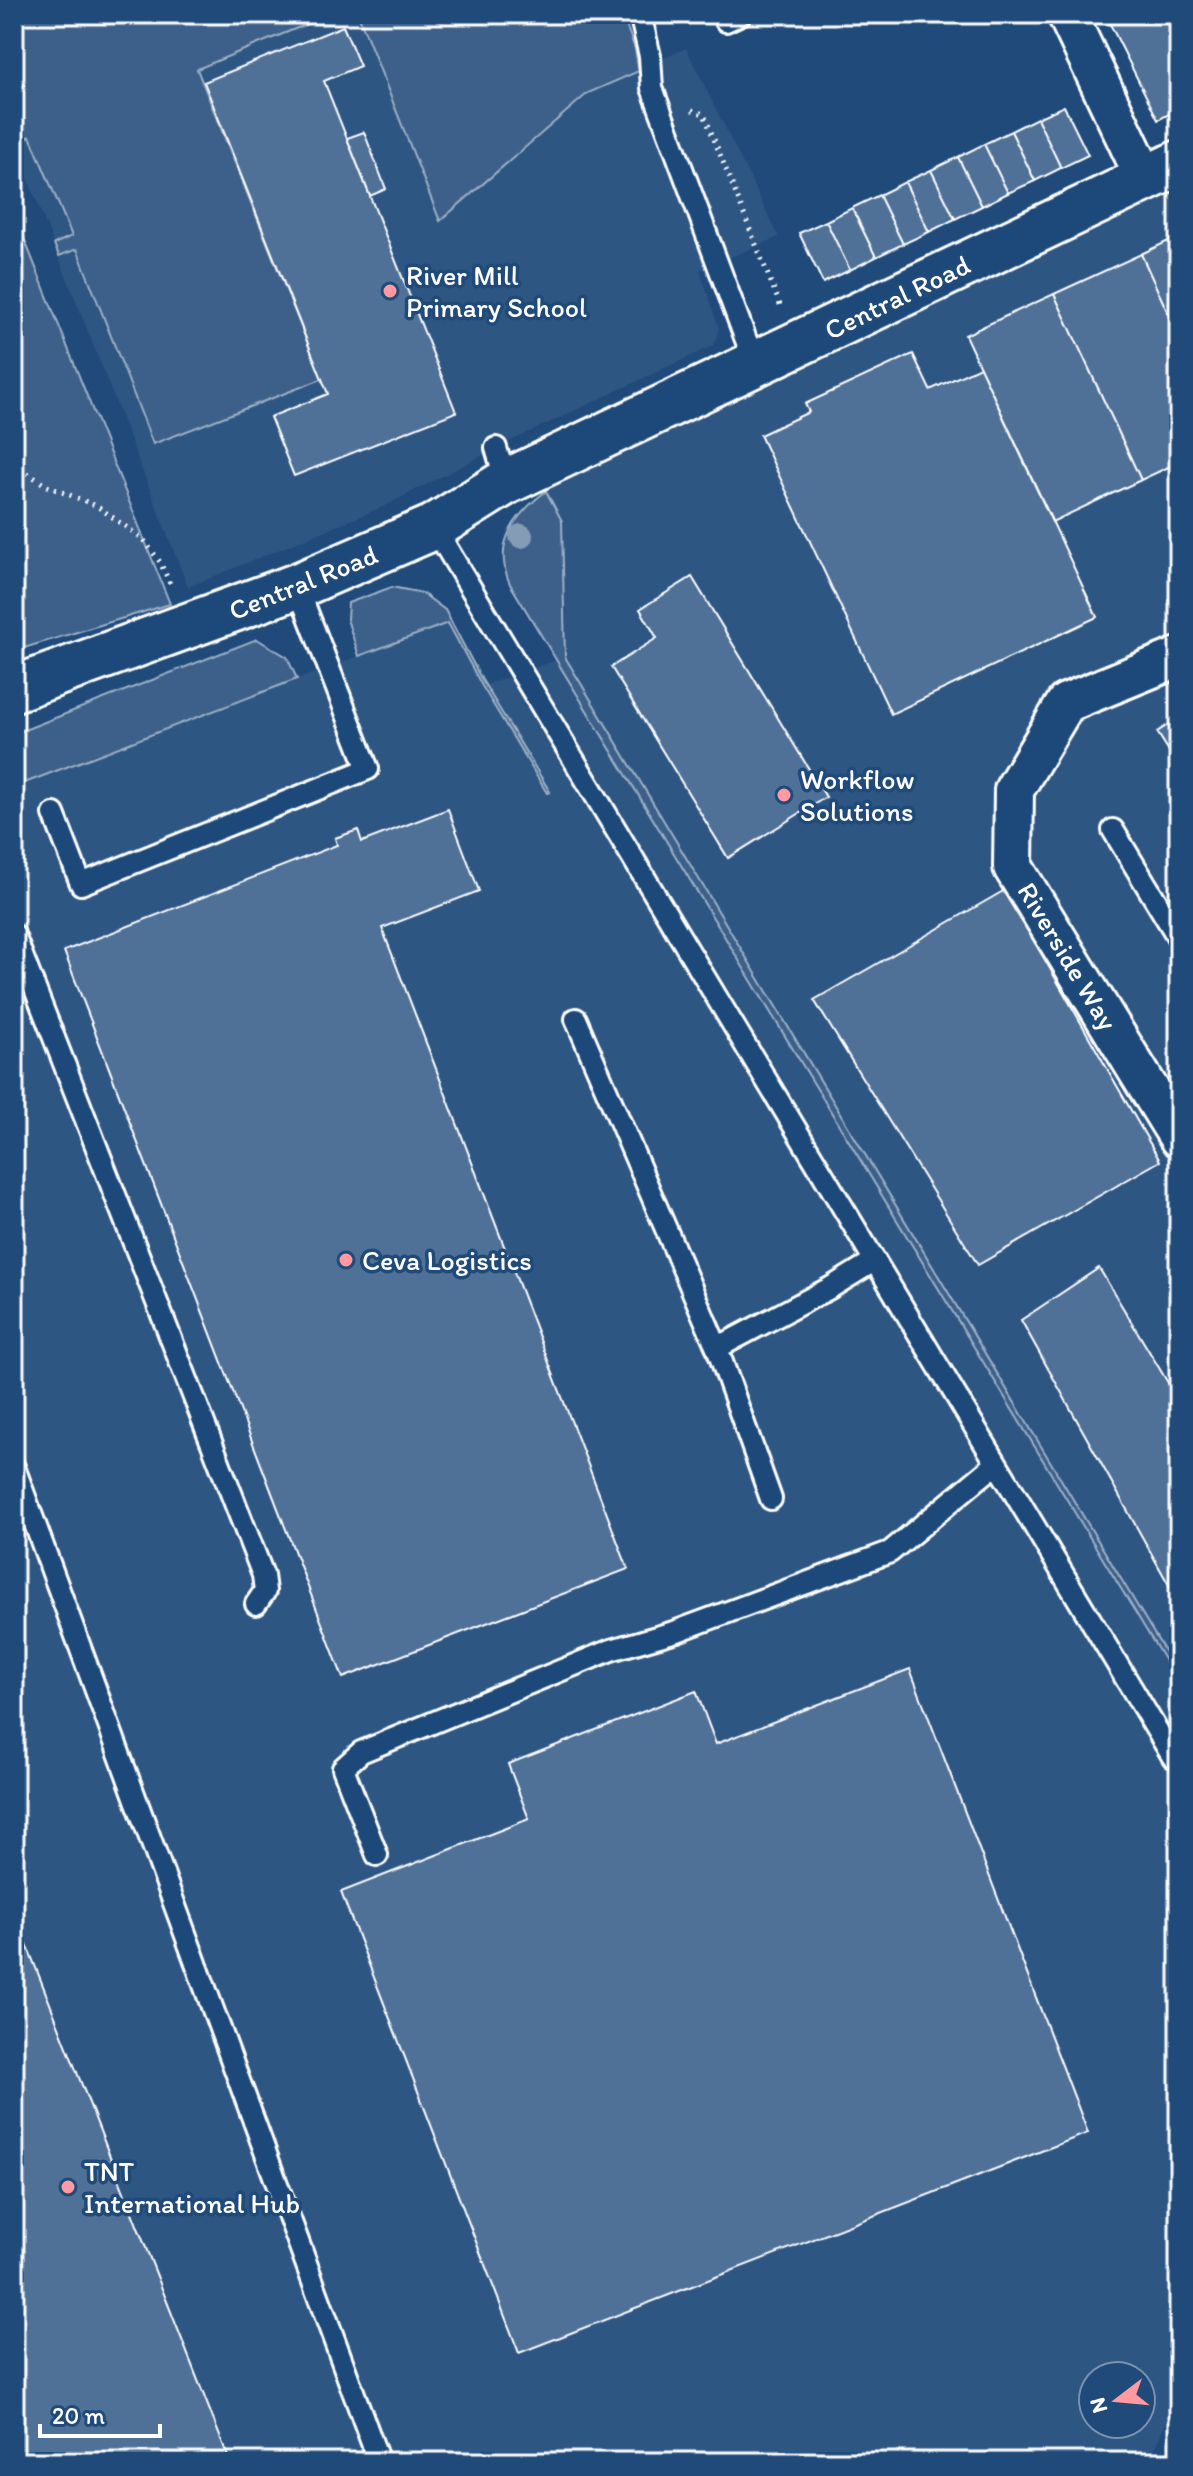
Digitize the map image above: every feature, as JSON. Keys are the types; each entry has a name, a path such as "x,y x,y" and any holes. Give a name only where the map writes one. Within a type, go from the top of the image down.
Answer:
{"street":[{"path":"1067,14 1162,170"},
{"name":"Central Road","path":"14,689 297,586 434,527 501,465 598,440 1162,170"},
{"name":"Riverside Way","path":"1178,1135 1013,867 1014,790 1066,703 1179,657"}],"lane":[{"path":"640,14 650,56 652,88 755,364"},
{"path":"434,527 1173,1757"},
{"path":"54,814 81,884 368,769 297,586"},
{"path":"1113,830 1179,939"},
{"path":"14,935 263,1575 265,1591 256,1604"},
{"path":"576,1019 717,1348 771,1499"},
{"path":"717,1348 874,1261"},
{"path":"377,1855 343,1768 361,1752 611,1650 677,1631 890,1552 996,1464"},
{"path":"14,1467 379,2462"}],"path":[{"path":"684,108 704,114 782,310"},
{"path":"14,464 47,486 97,506 144,540 166,573 173,591 170,600"}],"shaded area":[{"path":"14,14 332,14 197,69 322,379 153,444 77,249 59,256 54,244 72,236 30,136 14,143"},
{"name":"River Mill Primary School","path":"332,14 358,14 433,202 588,93 686,48 779,237 700,270 719,329 714,345 502,445 383,507 188,587 14,143"},
{"path":"358,14 622,14 635,49 639,71 588,93 440,221"},
{"path":"1179,190 1179,2397 1147,2462 14,2462 14,787 448,622 482,686 565,657 562,521 546,491 675,427"},
{"path":"20,228 170,604 14,651 14,230"},
{"path":"546,491 562,521 565,657 1179,1675 1179,1684 510,584 505,569 505,543 516,520"},
{"path":"392,587 422,593 445,610 482,680 550,792 547,793 482,686 448,623 359,656 347,619 348,603"},
{"path":"257,639 287,657 297,679 14,787 14,734"}],"building":[{"path":"1105,14 1179,14 1179,109 1158,120"},
{"path":"343,26 360,66 324,81 456,412 294,476 270,417 328,394 204,82"},
{"path":"1064,106 1088,155 1061,168 1037,118"},
{"path":"1037,118 1061,168 1035,181 1011,131"},
{"path":"1011,131 1035,181 1008,193 984,144"},
{"path":"364,132 386,189 370,196 347,138"},
{"path":"984,144 1008,193 982,206 958,157"},
{"path":"958,157 982,206 955,219 931,170"},
{"path":"931,170 955,219 929,232 905,182"},
{"path":"905,182 929,232 903,244 879,195"},
{"path":"879,195 903,244 876,257 852,208"},
{"path":"852,208 876,257 850,270 826,221"},
{"path":"826,221 850,270 823,283 799,233"},
{"path":"1179,236 1179,337 1141,254"},
{"path":"1141,254 1179,337 1179,462 1141,480 1054,294"},
{"path":"1054,294 1141,480 1052,522 965,335"},
{"path":"913,354 930,390 980,367 1097,617 891,714 760,435 809,412 805,404"},
{"path":"692,577 826,797 728,858 611,667 657,638 640,609"},
{"path":"1179,718 1179,767 1157,732"},
{"name":"Ceva Logistics","path":"448,809 479,891 382,928 628,1569 343,1678 64,951 337,845 335,838 358,830 362,842"},
{"path":"1005,890 1160,1161 978,1265 814,1000"},
{"path":"1099,1268 1179,1401 1179,1603 1021,1320"},
{"path":"910,1669 1088,2133 519,2353 341,1892 529,1819 508,1764 696,1691 716,1744"},
{"name":"TNT International Hub","path":"14,1912 230,2462 14,2462"}],"place":[{"name":"River Mill Primary School","path":"390,291"},
{"name":"Workflow Solutions","path":"784,795"},
{"name":"Ceva Logistics","path":"346,1260"},
{"name":"TNT International Hub","path":"68,2187"}]}
